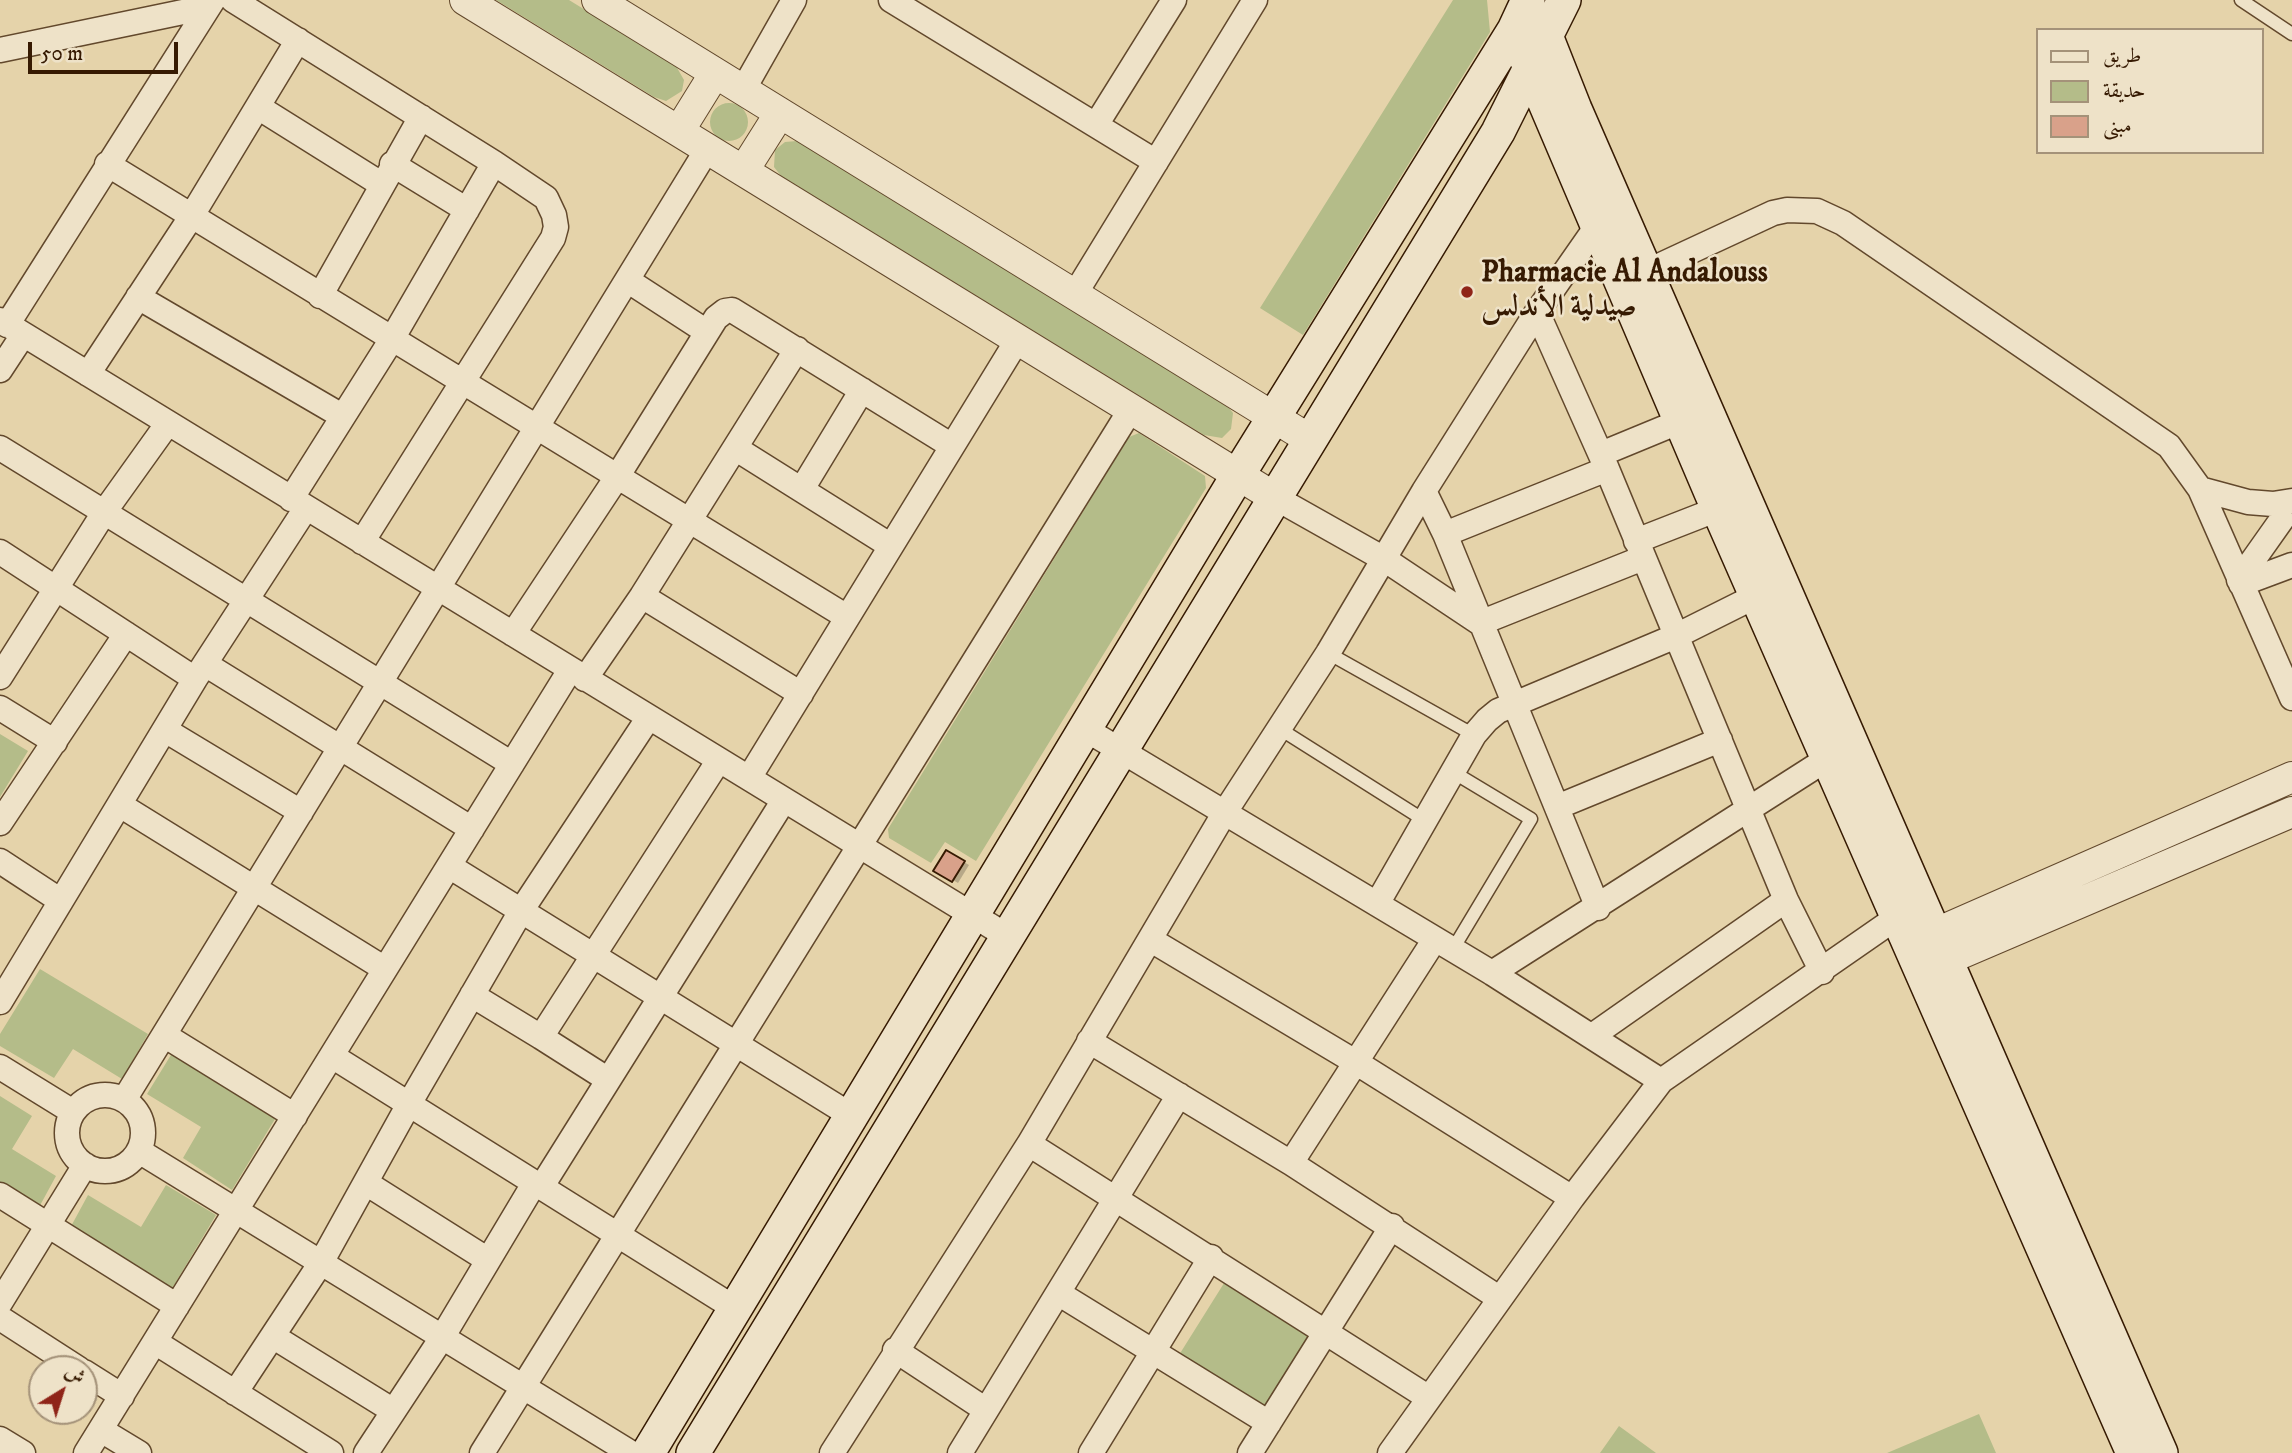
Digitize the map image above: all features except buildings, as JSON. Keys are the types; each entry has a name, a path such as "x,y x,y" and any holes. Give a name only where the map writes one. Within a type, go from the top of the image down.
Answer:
{"main road":[{"path":"648,1453 1238,475 1522,20 1528,0"},
{"path":"1522,20 1564,0"},
{"path":"1522,20 1530,69 1896,918 1933,955 2161,1453"},
{"path":"1522,20 1575,109 1646,272 1933,955 2133,1453"},
{"path":"693,1453 1119,749 1498,132 1530,69"},
{"path":"1498,132 1517,119 1554,124"}],"street":[{"path":"233,0 546,198 556,227 553,238 362,542"},
{"path":"465,0 1238,475 1384,559 1480,623"},
{"path":"597,0 1309,439"},
{"path":"743,90 794,0"},
{"path":"1096,125 1174,0"},
{"path":"1074,294 1255,0"},
{"path":"894,1 1156,162"},
{"path":"0,50 210,4"},
{"path":"0,370 10,327 107,164 210,4"},
{"path":"88,374 191,217 298,40"},
{"path":"679,131 715,73"},
{"path":"258,107 386,174 467,209"},
{"path":"744,170 780,113"},
{"path":"320,296 386,174 421,117"},
{"path":"124,1100 708,148"},
{"path":"0,1002 200,671 246,602 342,416 392,339 494,163"},
{"path":"107,164 689,523 848,617"},
{"path":"1646,272 1773,213 1802,209 1830,216 2155,436 2180,459 2200,489 2292,698"},
{"path":"834,1452 895,1350 1029,1144 1225,812 1328,653 1424,491 1537,312 1597,226"},
{"path":"627,280 707,332"},
{"path":"138,297 342,416"},
{"path":"513,634 617,477 720,313 732,310 952,446"},
{"path":"1537,312 1604,461 1786,900 1822,972"},
{"path":"10,327 1007,936"},
{"path":"749,778 1018,339"},
{"path":"86,1453 512,764 578,674 642,596 797,349"},
{"path":"802,489 862,390"},
{"path":"482,1453 1131,409"},
{"path":"1445,534 1604,461 1681,421"},
{"path":"0,677 105,510 168,423"},
{"path":"0,448 105,510 246,602 512,764"},
{"path":"735,448 891,546"},
{"path":"2200,489 2248,502 2292,503"},
{"path":"1424,491 1445,534 1598,908"},
{"path":"2240,582 2292,503"},
{"path":"1480,623 1640,550 1718,509"},
{"path":"0,552 127,634 340,748 472,829"},
{"path":"2240,582 2292,565"},
{"path":"642,596 801,694"},
{"path":"1377,904 1474,735 1487,720 1515,704 1675,636 1756,596"},
{"path":"0,824 127,634"},
{"path":"0,708 55,742"},
{"path":"235,1392 323,1261 409,1104 521,911 649,717"},
{"path":"1085,729 1492,973 1661,1081"},
{"path":"165,730 301,812"},
{"path":"1558,807 1720,740"},
{"path":"1492,973 1598,908 1748,807 1827,759"},
{"path":"541,1037 719,760"},
{"path":"1933,955 2292,777"},
{"path":"366,1453 443,1336 488,1260 660,998 784,800"},
{"path":"120,806 385,969"},
{"path":"1933,955 2292,813"},
{"path":"0,860 61,901"},
{"path":"449,866 852,1116"},
{"path":"1592,1035 1786,900"},
{"path":"1390,1453 1499,1298 1661,1081 1822,972 1896,918"},
{"path":"1151,940 1357,1063 1572,1198"},
{"path":"1292,1163 1357,1063 1444,944"},
{"path":"471,995 607,1079"},
{"path":"164,1035 295,1116"},
{"path":"1089,1041 1292,1163 1499,1298"},
{"path":"332,1056 736,1309"},
{"path":"0,1067 73,1112"},
{"path":"960,1453 1179,1095"},
{"path":"114,1096 124,1100 134,1107 143,1128 139,1151 121,1167 96,1170 85,1165 76,1157 67,1135 73,1112 90,1097 114,1096"},
{"path":"1029,1144 1117,1197 1429,1398"},
{"path":"139,1151 323,1261 631,1453"},
{"path":"0,1303 85,1165"},
{"path":"366,1183 488,1260"},
{"path":"0,1195 177,1306"},
{"path":"1250,1453 1392,1226"},
{"path":"1091,1453 1211,1257"},
{"path":"1058,1293 1269,1423"},
{"path":"0,1318 57,1355"},
{"path":"274,1337 392,1410"},
{"path":"155,1342 235,1392 292,1443 331,1453"},
{"path":"895,1350 986,1410"},
{"path":"98,1381 122,1396"},
{"path":"101,1430 139,1453"},
{"path":"0,1439 23,1453"}],"lane":[{"path":"2241,0 2292,34"},
{"path":"1328,653 1474,735"},
{"path":"1280,729 1424,820"},
{"path":"1453,772 1531,819"},
{"path":"1444,944 1531,819 1558,807"}],"green space":[{"path":"496,0 569,0 676,66 684,80 682,91 666,101 654,97"},
{"path":"1453,0 1487,0 1490,32 1303,335 1260,308"},
{"path":"729,103 743,108 748,122 743,136 729,141 715,136 710,122 715,108"},
{"path":"797,141 1226,404 1233,413 1231,429 1222,438 1204,435 781,176 774,167 775,150 785,142"},
{"path":"1139,433 1205,476 1206,488 976,861 945,842 931,863 889,838 888,829 1129,437"},
{"path":"0,734 28,751 0,797"},
{"path":"40,969 148,1034 122,1079 73,1049 54,1078 0,1046 0,1034"},
{"path":"174,1050 278,1114 232,1190 183,1158 201,1127 147,1094"},
{"path":"0,1096 32,1116 12,1149 56,1176 37,1211 0,1188"},
{"path":"166,1185 216,1215 170,1292 69,1230 88,1195 141,1227"},
{"path":"1226,1280 1311,1334 1264,1409 1179,1355"},
{"path":"1979,1414 1996,1453 1887,1453"},
{"path":"1619,1426 1656,1453 1600,1453"}],"place":[{"name":"Pharmacie Al Andalouss صيدلية الأندلس","path":"1467,292"}]}
